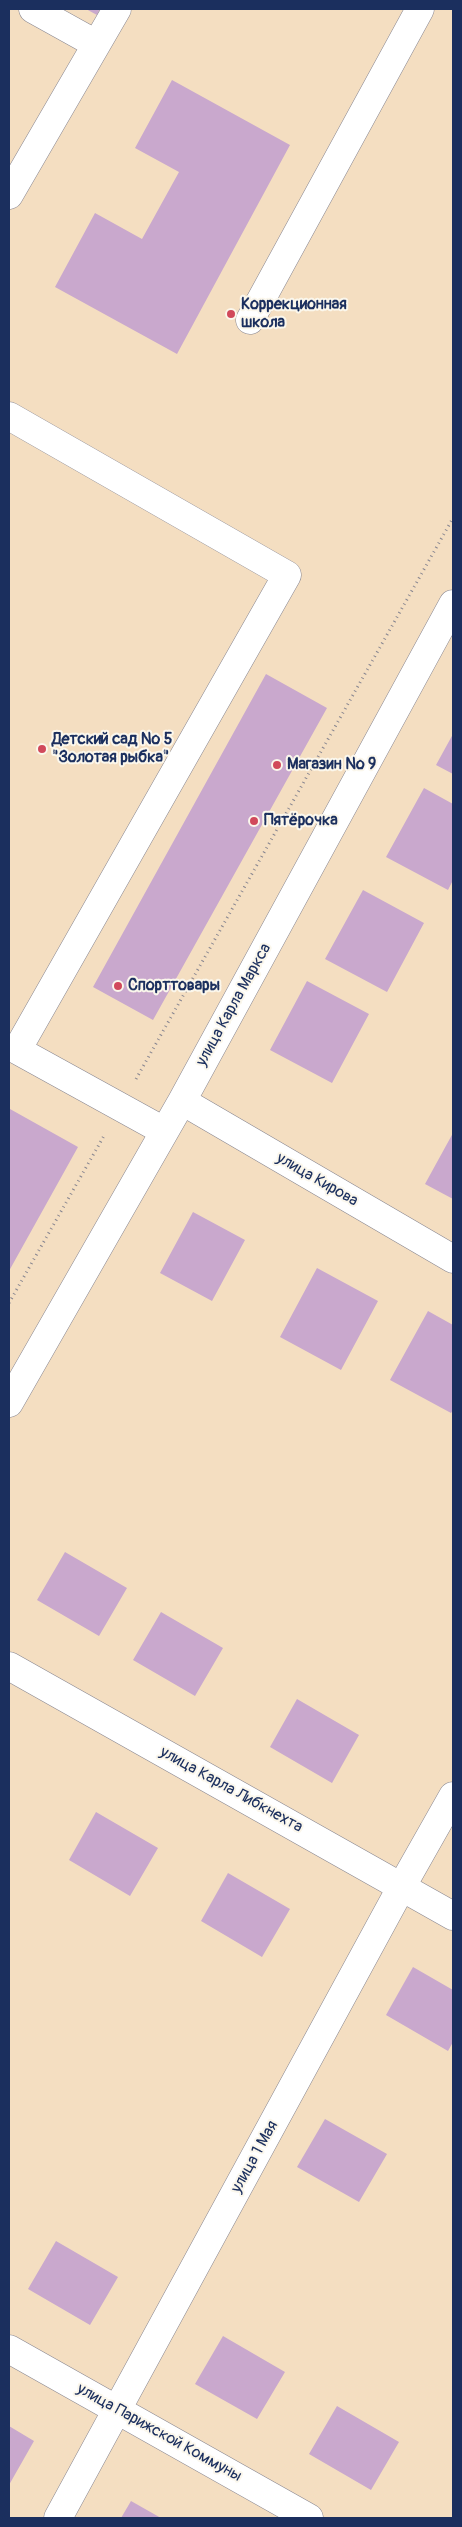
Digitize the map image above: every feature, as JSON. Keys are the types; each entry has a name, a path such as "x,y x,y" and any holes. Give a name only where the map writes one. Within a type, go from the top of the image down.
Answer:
{"street":[{"path":"33,9 96,44"},
{"path":"9,196 117,9"},
{"path":"250,320 420,9"},
{"path":"9,416 287,575 11,1054 120,1107 164,1131"},
{"name":"улица Карла Маркса","path":"9,1403 182,1101 453,605"},
{"name":"улица Кирова","path":"182,1101 453,1260"},
{"name":"улица Карла Либкнехта","path":"9,1666 453,1916"},
{"name":"улица 1 Мая","path":"58,2518 402,1886 453,1796"},
{"name":"улица Парижской Коммуны","path":"9,2350 309,2518"}],"path":[{"path":"9,1303 453,518"}],"building":[{"path":"86,9 100,9 97,15"},
{"path":"172,80 290,145 177,354 55,287 95,213 142,239 179,172 135,148"},
{"path":"266,674 327,708 153,1020 93,987"},
{"path":"453,734 453,774 436,765"},
{"path":"424,788 453,804 453,880 448,890 386,857"},
{"path":"363,890 424,923 387,992 325,959"},
{"path":"307,981 369,1014 332,1083 270,1050"},
{"path":"10,1109 78,1147 9,1271 9,1111"},
{"path":"453,1133 453,1199 425,1184"},
{"path":"193,1212 245,1240 212,1301 160,1273"},
{"path":"317,1268 378,1301 341,1370 280,1337"},
{"path":"428,1311 453,1325 453,1410 451,1413 390,1380"},
{"path":"65,1552 127,1588 99,1636 37,1600"},
{"path":"161,1612 223,1648 195,1696 133,1660"},
{"path":"297,1699 359,1735 332,1783 270,1747"},
{"path":"96,1812 158,1848 130,1896 69,1860"},
{"path":"228,1873 290,1909 262,1957 201,1921"},
{"path":"413,1967 453,1990 453,2042 448,2051 386,2015"},
{"path":"325,2119 387,2154 359,2202 297,2167"},
{"path":"56,2241 118,2277 90,2325 28,2289"},
{"path":"223,2336 285,2372 257,2419 195,2384"},
{"path":"337,2406 399,2442 371,2490 309,2454"},
{"path":"9,2426 34,2441 9,2485"},
{"path":"131,2501 161,2518 121,2518"}],"place":[{"name":"Коррекционная школа","path":"231,314"},
{"name":"Детский сад № 5 \"Золотая рыбка\"","path":"42,749"},
{"name":"Магазин № 9","path":"277,765"},
{"name":"Пятёрочка","path":"254,821"},
{"name":"Спорттовары","path":"118,986"}]}
